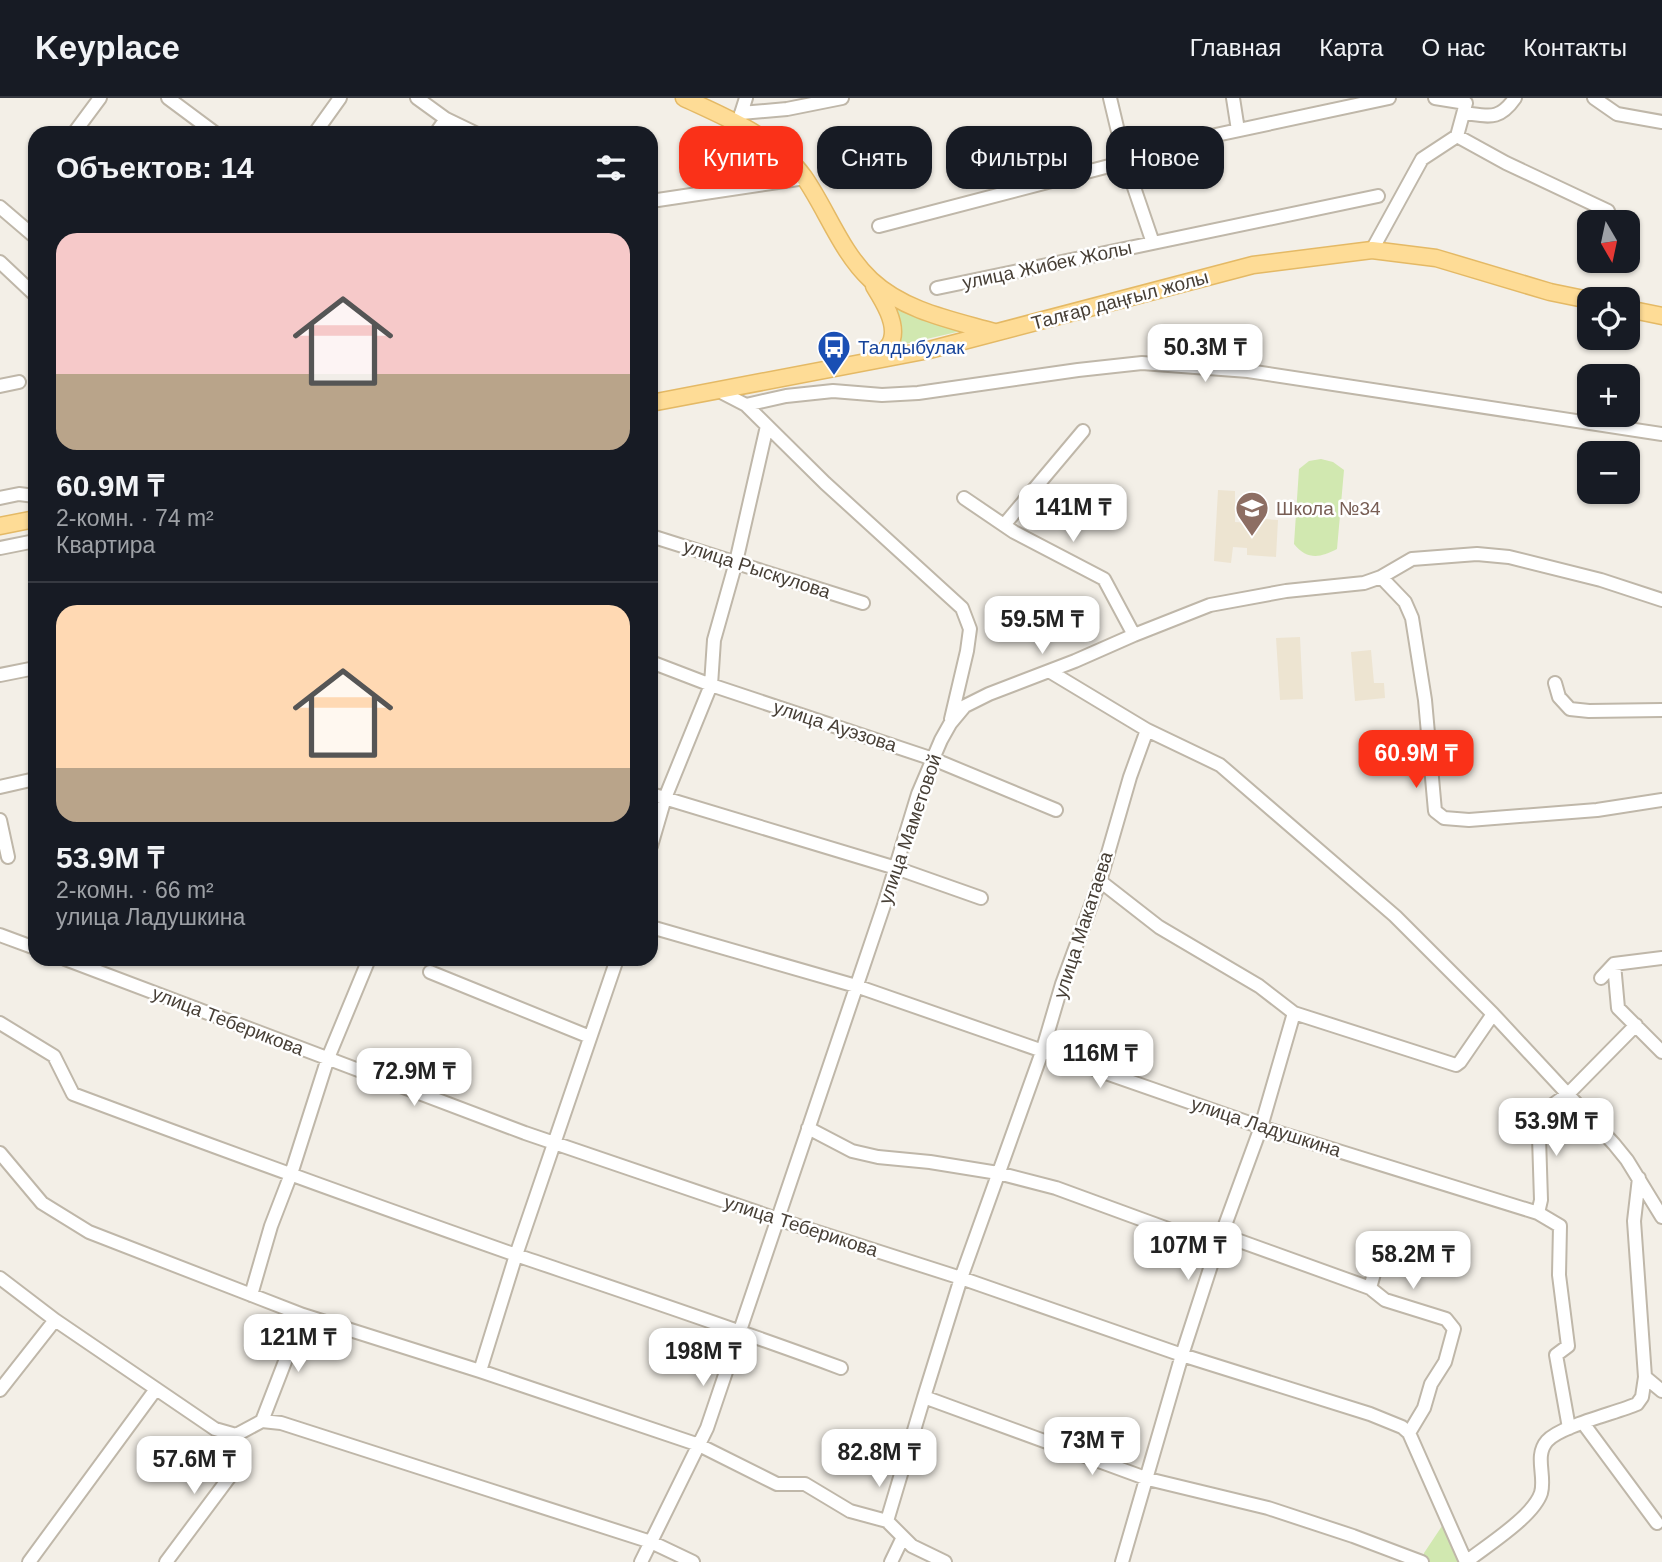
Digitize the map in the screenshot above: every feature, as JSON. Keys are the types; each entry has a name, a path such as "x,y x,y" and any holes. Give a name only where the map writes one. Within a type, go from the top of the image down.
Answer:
{"main road":[{"path":"684,98 740,118 777,148 805,178 833,228 871,281 890,319 893,338 873,361"},
{"name":"Талғар даңғыл жолы","path":"658,402 929,350 1253,265 1372,250 1436,258 1577,298"},
{"path":"871,281 894,298 919,310 996,333"},
{"path":"1640,311 1662,316"},
{"path":"0,526 28,520"}],"street":[{"path":"79,126 100,98"},
{"path":"168,98 206,126"},
{"path":"320,126 340,98"},
{"path":"417,98 460,126"},
{"path":"746,98 740,118 842,98"},
{"name":"улица Жибек Жолы","path":"1110,98 1117,126"},
{"path":"1233,98 1238,131"},
{"path":"1224,134 1389,98"},
{"path":"1372,250 1422,159 1457,136 1466,103 1435,98"},
{"path":"1464,113 1494,117 1508,109 1516,98"},
{"path":"1594,98 1617,114 1662,122"},
{"path":"441,126 446,119"},
{"path":"1457,136 1506,163 1606,210"},
{"path":"878,226 1106,165"},
{"path":"658,200 805,178"},
{"name":"улица Жибек Жолы","path":"937,288 1153,243 1135,189"},
{"path":"1153,243 1378,196"},
{"path":"0,206 28,231"},
{"path":"0,262 28,288"},
{"path":"746,405 786,396 833,391 882,395 918,393 1142,363 1248,371 1662,434"},
{"path":"0,386 19,382"},
{"path":"717,390 746,405 825,483 962,608 970,628 950,724"},
{"path":"658,820 664,798 710,685 714,640 736,562 767,426"},
{"path":"1004,525 1083,431"},
{"path":"0,498 28,495"},
{"path":"964,498 1048,551 1104,579 1134,635"},
{"name":"улица Рыскулова","path":"658,538 863,603"},
{"path":"0,548 28,542"},
{"name":"улица Маметовой","path":"641,1562 707,1429 918,794 950,724 965,706 1134,635 1219,603 1364,583 1381,577 1412,559 1476,554 1509,557 1601,580 1662,600"},
{"path":"1381,577 1405,602 1412,618 1425,700 1436,811 1444,818 1469,820 1597,810 1662,800"},
{"name":"улица Ауэзова","path":"658,665 710,685 933,759 1056,810"},
{"path":"0,675 28,669"},
{"path":"1049,671 1147,730 1220,765 1395,916 1493,1014 1614,1144 1639,1178 1662,1217"},
{"path":"1555,683 1559,697 1570,709 1662,710"},
{"name":"улица Макатаева","path":"887,1521 961,1278 1042,1052 1062,984 1100,881 1130,776 1147,730"},
{"path":"0,787 28,781"},
{"path":"658,796 895,868 981,898"},
{"path":"0,820 8,857"},
{"path":"1100,881 1159,927 1259,986 1294,1013 1456,1065 1493,1014"},
{"name":"улица Ладушкина","path":"658,929 856,986 1261,1127 1538,1213 1560,1226 1559,1275 1567,1346 1556,1355 1569,1429"},
{"path":"0,935 28,945"},
{"path":"1601,978 1614,964 1662,958"},
{"path":"1614,964 1618,1008 1662,1052"},
{"name":"улица Теберикова","path":"84,966 554,1142 1182,1355 1370,1414 1402,1427 1409,1433"},
{"path":"251,1295 328,1058 366,966"},
{"path":"480,1371 516,1255 615,966"},
{"path":"430,972 590,1037"},
{"path":"1122,1562 1182,1355 1261,1127 1294,1013"},
{"path":"0,1023 54,1056 73,1094 516,1255 741,1331 841,1368"},
{"path":"1538,1213 1541,1200 1539,1137 1547,1109 1568,1094 1636,1026"},
{"path":"808,1128 852,1151 999,1173 1056,1188 1370,1288 1385,1300 1446,1319 1454,1329 1445,1362 1431,1384 1420,1415 1409,1433 1466,1562 1536,1504 1544,1483 1541,1451 1548,1440 1583,1423 1637,1404 1642,1397 1645,1377 1634,1221 1639,1178"},
{"path":"0,1153 42,1203 89,1232 303,1315 699,1445 777,1484 805,1484 850,1511 887,1521 926,1555 945,1562"},
{"path":"1370,1288 1383,1241"},
{"path":"0,1278 55,1320 215,1429 236,1435 262,1421 281,1423 651,1542 693,1562"},
{"path":"262,1421 303,1315"},
{"path":"0,1390 55,1320"},
{"path":"1645,1377 1662,1391"},
{"path":"29,1562 156,1389"},
{"path":"924,1397 1148,1479 1268,1508 1353,1535 1422,1562"},
{"path":"1583,1423 1657,1523"},
{"path":"166,1562 234,1471 236,1435"},
{"path":"891,1562 903,1537"}],"shaded area":[{"path":"1218,490 1235,491 1235,522 1249,523 1250,518 1278,520 1276,557 1247,555 1247,548 1233,547 1231,563 1214,561"},
{"path":"1300,637 1303,699 1280,700 1276,638"},
{"path":"1371,650 1374,683 1384,683 1385,698 1355,701 1351,652"}],"green space":[{"path":"894,307 923,318 975,330 896,346 901,329"},
{"path":"1321,459 1333,462 1344,470 1337,549 1314,556 1304,553 1294,544 1299,469 1309,461"},
{"path":"1442,1526 1461,1562 1423,1560 1424,1553"}],"place":[{"name":"Талдыбулак","path":"834,377"},
{"name":"Школа №34","path":"1252,538"}]}
